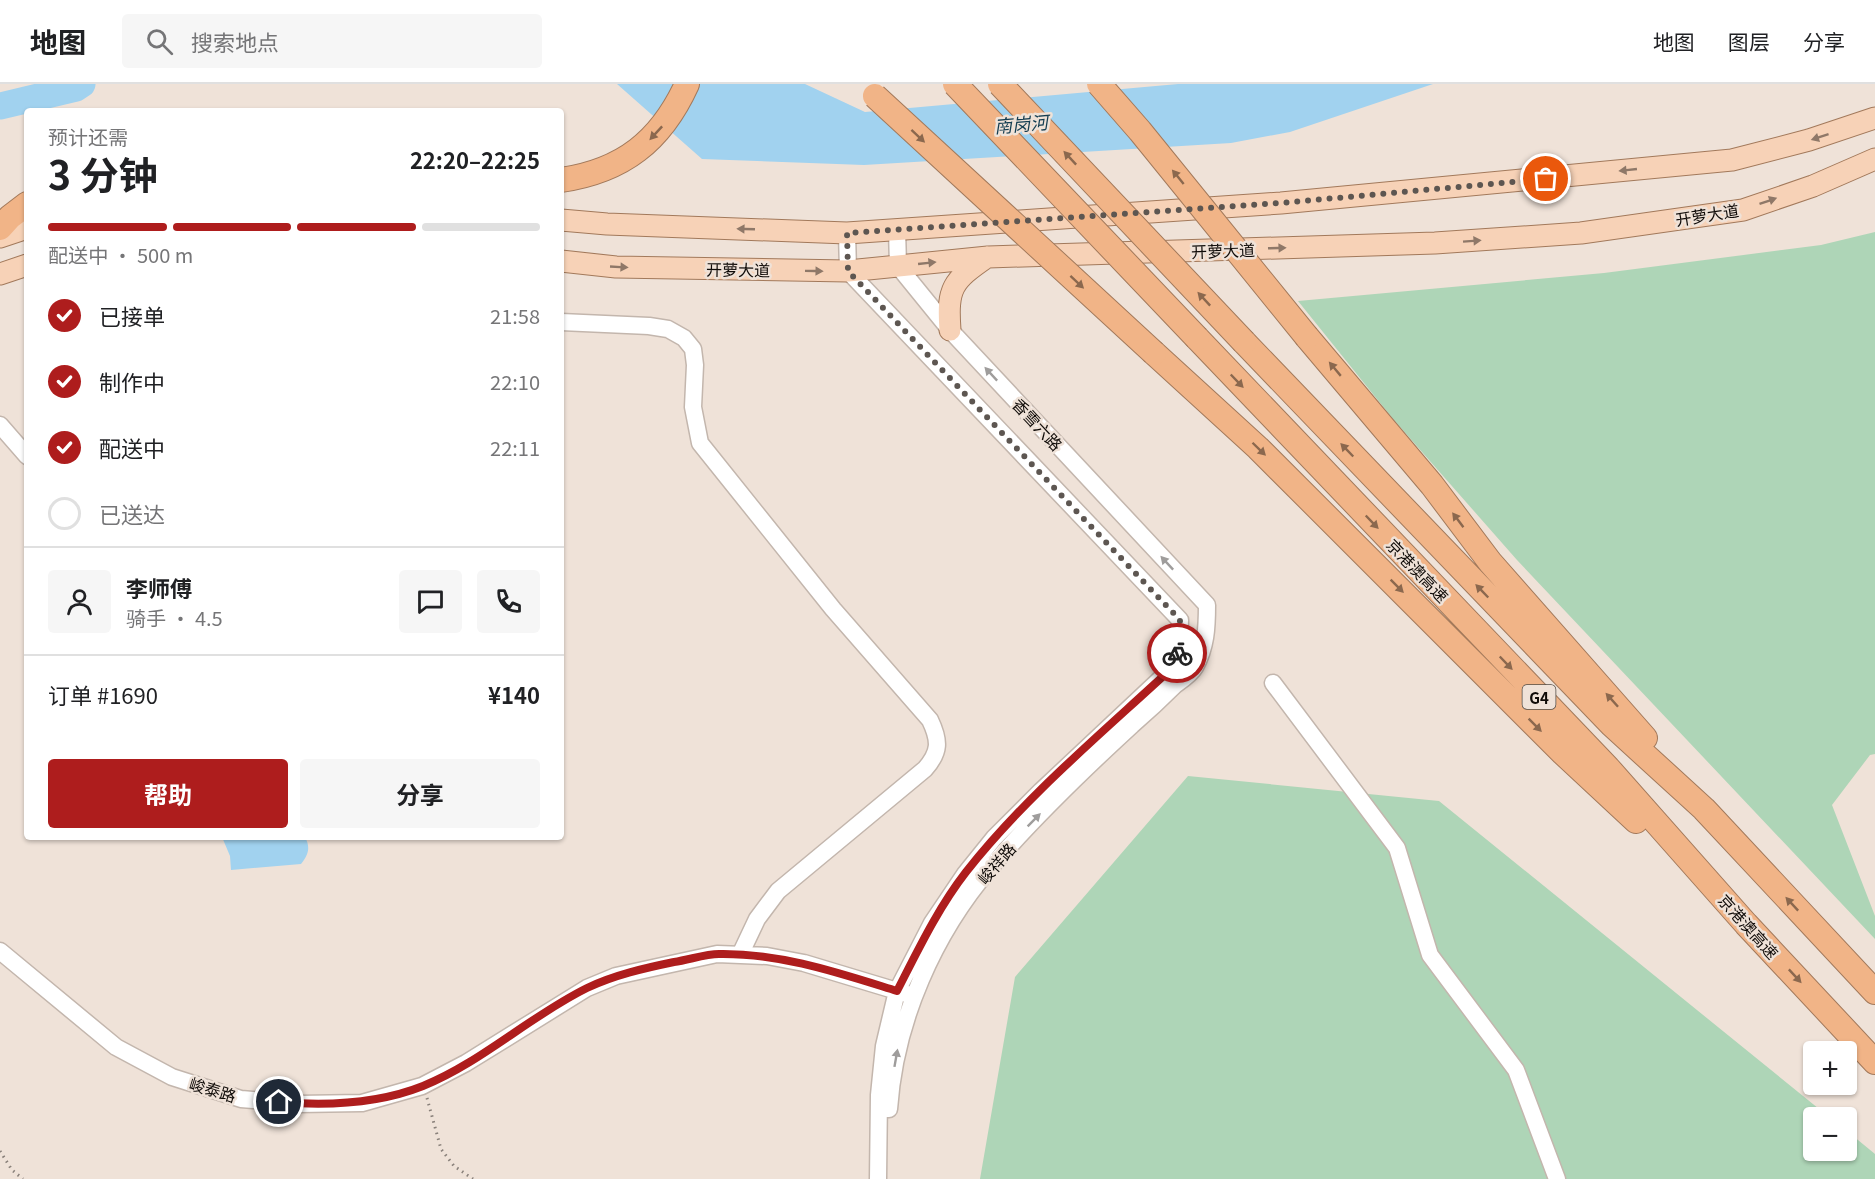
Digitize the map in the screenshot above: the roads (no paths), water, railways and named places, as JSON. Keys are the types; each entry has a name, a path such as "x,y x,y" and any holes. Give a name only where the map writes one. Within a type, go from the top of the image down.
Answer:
{"highway":[{"path":"564,180 590,176 639,150 658,131 675,108 687,84"},
{"name":"京港澳高速","path":"955,84 1608,768 1746,924 1875,1062"},
{"name":"京港澳高速","path":"1000,84 1612,725 1704,809 1875,993"},
{"path":"1099,84 1140,130 1307,337 1432,484 1490,562 1638,729 1704,809"},
{"path":"870,90 1258,448 1563,753 1746,924"},
{"path":"0,228 24,206"}],"main road":[{"path":"564,220 607,224 847,233 1281,203 1732,160 1809,140 1875,118"},
{"name":"开萝大道","path":"564,261 616,267 848,271 987,257 1435,243 1581,233 1743,210 1812,186 1875,159"},
{"path":"0,237 24,229"},
{"path":"950,330 948,308 950,295 956,283 964,273 987,257"}],"street":[{"path":"897,230 898,266"},
{"path":"847,233 848,271"},
{"name":"香雪六路","path":"898,266 950,330 1207,605"},
{"name":"香雪六路","path":"848,271 1180,620"},
{"path":"564,322 650,326 668,329 684,338 693,349 695,365 693,407 700,443 833,609 930,720 935,731 938,744 934,758 925,769 778,891 757,919 740,955"},
{"path":"0,425 24,453"},
{"name":"峻祥路","path":"888,1179 887,1142 890,1093 898,1047 914,997 933,953 958,909 990,868 1028,826 1194,668 1206,639 1207,605"},
{"name":"峻祥路","path":"878,1179 877,1135 884,1046 897,991 932,923 964,874 994,838 1171,669 1179,647 1180,620"},
{"path":"1273,683 1397,848 1430,955 1516,1070 1557,1179"},
{"name":"峻泰路","path":"0,951 116,1047 172,1077 241,1099 298,1104 362,1102 422,1086 466,1063 587,988 616,976 717,954 767,956 804,963 914,997"}],"water":[{"name":"南岗河","path":"617,84 805,84 865,112 1178,84 1433,84 1290,132 1231,143 864,165 702,159"},
{"path":"223,840 306,840 308,845 308,851 301,864 231,870 230,856"}],"waterway":[{"path":"0,106 76,88 82,84"}]}
